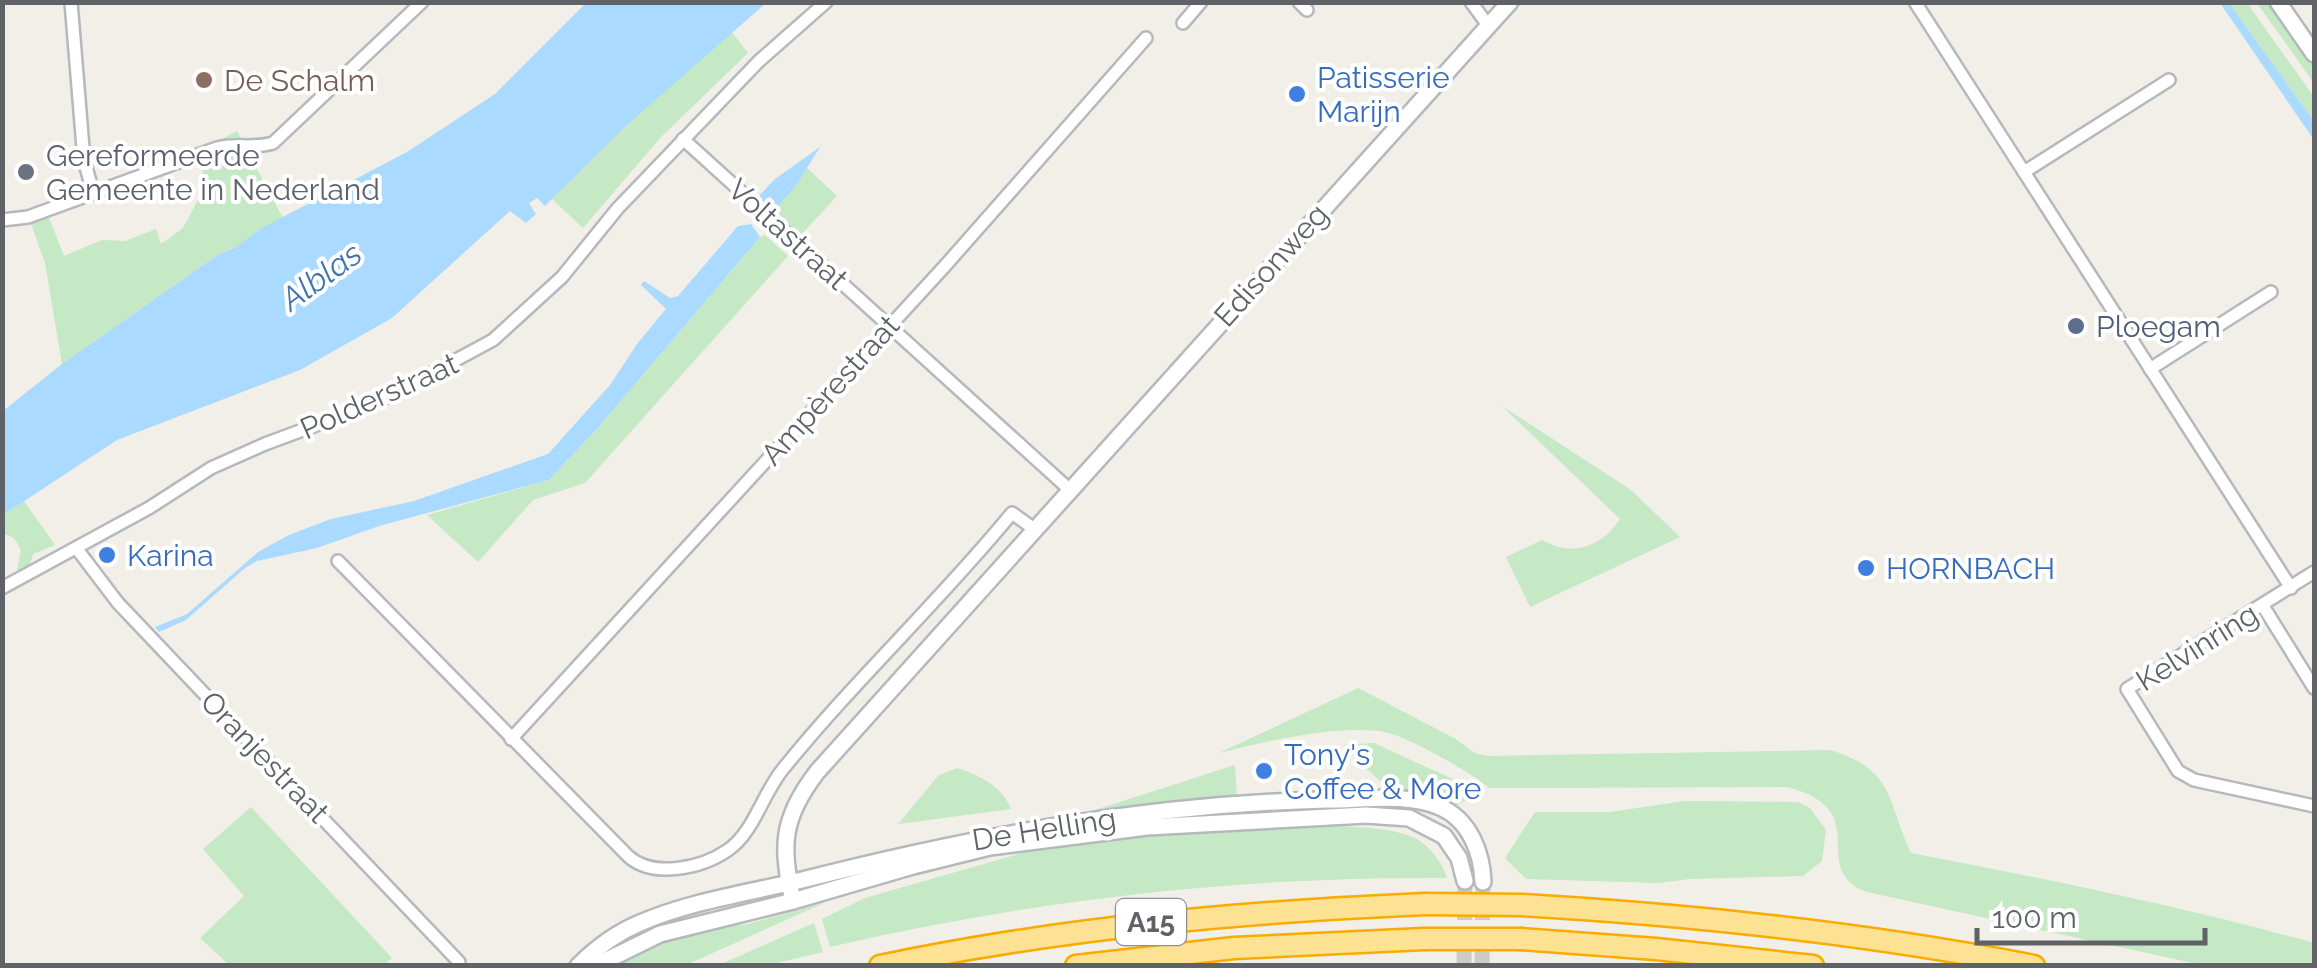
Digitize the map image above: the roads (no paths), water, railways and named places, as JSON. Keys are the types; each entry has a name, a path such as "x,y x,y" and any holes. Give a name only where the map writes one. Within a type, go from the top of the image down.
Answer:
{"highway":[{"name":"A15","path":"880,966 1014,940 1199,917 1424,904 1522,905 1828,932 2034,966"},
{"name":"A15","path":"1076,966 1234,948 1424,938 1521,939 1673,950 1813,966"}],"street":[{"path":"72,2 84,160 93,192"},
{"path":"2,220 28,217 218,148 234,144 254,149 273,143 422,2"},
{"name":"Polderstraat","path":"2,588 77,549 211,468 378,402 493,340 562,277 618,208 759,62 826,2"},
{"path":"1183,23 1201,2"},
{"path":"1471,2 1487,24"},
{"name":"Edisonweg","path":"793,902 786,832 798,796 816,772 1510,2"},
{"path":"2278,2 2314,54"},
{"path":"1922,5 2290,588"},
{"name":"Ampèrestraat","path":"511,739 890,326 1146,38"},
{"path":"2024,172 2169,80"},
{"name":"Voltastraat","path":"683,140 1070,490"},
{"path":"2150,368 2271,292"},
{"path":"338,561 628,856 643,867 661,870 701,862 726,851 744,833 781,771 1012,513 1034,530"},
{"name":"Oranjestraat","path":"77,549 118,603 459,962"},
{"name":"Kelvinring","path":"2314,572 2126,689 2178,771 2194,780 2314,806"},
{"path":"2263,606 2314,688"},
{"path":"798,752 816,772"},
{"name":"De Helling","path":"578,966 611,938 681,908 909,853 1086,819 1259,802 1400,799 1442,808 1472,836 1482,882"},
{"name":"De Helling","path":"595,966 660,934 793,902 914,866 1007,845 1147,827 1366,815 1409,818 1444,836 1459,858 1465,881"}],"water":[{"name":"Alblas","path":"586,3 766,3 626,126 545,206 537,198 529,203 536,214 526,223 510,211 392,318 300,370 117,440 3,515 3,411 62,364 219,254 407,152 495,94"},
{"path":"2220,3 2229,3 2314,121 2314,140"},
{"path":"820,147 797,184 773,212 757,198 775,179"},
{"path":"751,224 760,237 549,480 379,526 317,548 257,561 186,620 159,632 155,627 187,614 258,552 289,535 331,519 414,501 548,454 610,385 666,309 641,285 644,281 670,298 678,296 738,226"}],"tunnel":[{"path":"1464,966 1465,881"},
{"path":"1482,966 1483,882"}],"place":[{"name":"De Schalm","path":"204,80"},
{"name":"Patisserie Marijn","path":"1297,94"},
{"name":"Gereformeerde Gemeente in Nederland","path":"26,172"},
{"name":"Ploegam","path":"2076,326"},
{"name":"Karina","path":"107,555"},
{"name":"HORNBACH","path":"1866,568"},
{"name":"Tony's Coffee & More","path":"1264,771"}]}
